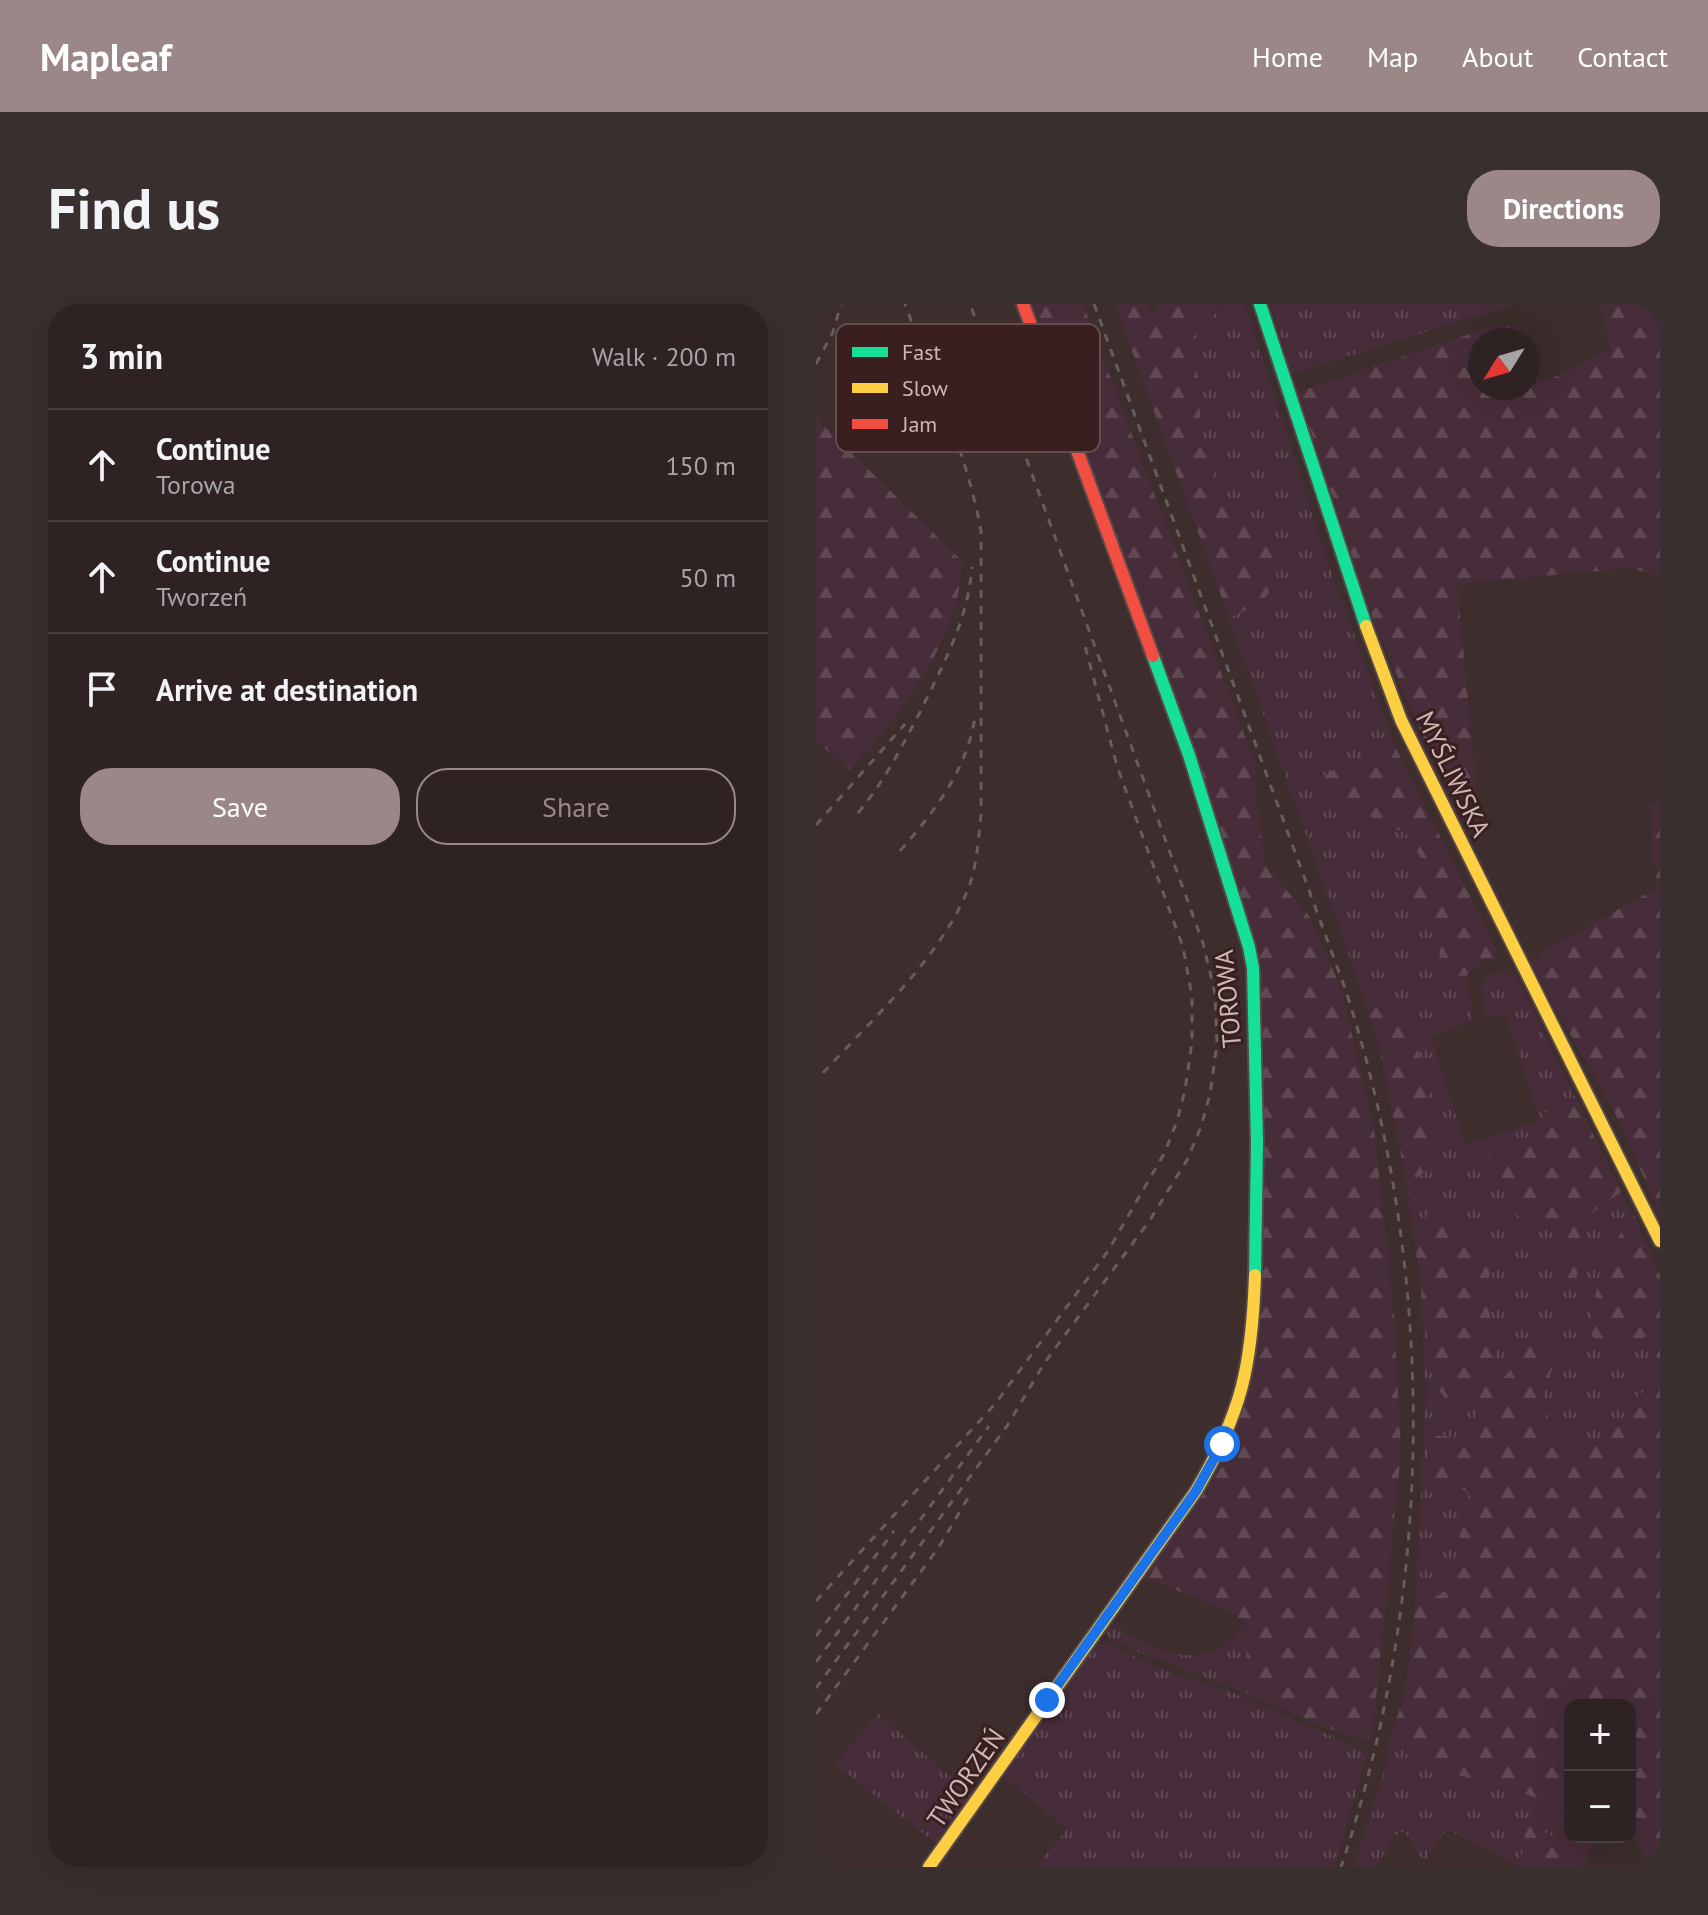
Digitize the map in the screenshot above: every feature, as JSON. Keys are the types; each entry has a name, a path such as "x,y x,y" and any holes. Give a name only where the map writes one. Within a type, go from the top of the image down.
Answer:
{"street":[{"name":"TOROWA","path":"1023,304 1030,324"},
{"name":"MYŚLIWSKA","path":"1260,304 1372,643 1401,720 1660,1241"},
{"name":"TOROWA","path":"1077,452 1189,755 1221,853 1253,968 1258,1120 1256,1294 1254,1326 1242,1393 1222,1444 1196,1491 1093,1635"},
{"name":"TWORZEŃ","path":"929,1867 1093,1635"}],"green space":[{"path":"1029,304 1083,304 1090,324 1036,324"},
{"path":"1115,304 1145,304 1156,316 1157,304 1224,304 1196,328 1205,449 1220,491 1279,558 1274,583 1266,597 1229,618"},
{"path":"1227,304 1245,304 1329,566 1396,748 1381,749 1333,793 1407,834 1421,858 1423,873 1409,907 1438,935 1441,974 1466,976 1474,1021 1431,1036 1465,1144 1540,1121 1505,1014 1488,1017 1484,1010 1481,984 1492,973 1515,975 1576,1099 1549,1108 1533,1135 1497,1146 1489,1154 1499,1163 1504,1187 1517,1215 1550,1227 1568,1284 1576,1280 1581,1258 1580,1229 1585,1218 1621,1192 1634,1215 1603,1258 1589,1328 1595,1341 1623,1345 1648,1336 1660,1364 1660,1383 1639,1395 1621,1425 1580,1452 1557,1444 1542,1400 1556,1357 1538,1336 1495,1390 1487,1291 1493,1253 1431,1210 1414,1235 1404,1170 1418,1177 1432,1117 1413,1028 1394,1006 1363,995 1229,618 1260,603 1279,558 1220,491 1205,449 1196,328"},
{"path":"1271,304 1514,304 1292,374"},
{"path":"1600,304 1660,304 1660,577 1632,568 1457,584 1480,827 1433,760 1372,616 1298,392 1468,335 1468,400 1540,400 1540,384 1611,350"},
{"path":"1494,326 1519,328 1488,328"},
{"path":"1100,349 1255,763 1257,807 1266,867 1310,917 1341,988 1374,1129 1394,1316 1401,1453 1369,1742 1247,1694 1246,1622 1230,1612 1142,1576 1215,1471 1241,1415 1255,1364 1261,1294 1262,1050 1259,981 1252,939 1207,790 1083,452 1100,452"},
{"path":"816,418 836,438 836,452 851,452 962,561 956,604 948,628 926,672 883,732 850,770 816,741"},
{"path":"1396,748 1497,950 1496,960 1486,959 1466,976 1441,975 1438,935 1409,907 1423,873 1421,858 1407,834 1333,793 1321,779 1356,758"},
{"path":"1660,802 1660,1214 1615,1113 1531,964 1542,952 1657,888 1649,803"},
{"path":"1363,995 1394,1006 1413,1028 1435,1139 1432,1166 1417,1178 1404,1170 1380,1052"},
{"path":"1576,1099 1621,1192 1585,1218 1580,1229 1581,1258 1576,1280 1568,1284 1550,1227 1517,1215 1504,1187 1499,1163 1489,1154 1497,1146 1533,1135 1549,1108"},
{"path":"1430,1210 1464,1223 1493,1253 1487,1291 1495,1389 1538,1336 1556,1357 1542,1400 1557,1444 1580,1452 1597,1443 1621,1425 1639,1395 1660,1383 1660,1867 1653,1867 1636,1840 1636,1699 1564,1699 1564,1808 1506,1787 1421,1766 1389,1738 1405,1695 1415,1608 1449,1589 1469,1492 1427,1478 1430,1435 1473,1440 1479,1406 1450,1404 1433,1383 1414,1235"},
{"path":"1634,1215 1660,1275 1660,1364 1648,1336 1623,1345 1595,1341 1589,1328 1603,1258"},
{"path":"1420,1271 1433,1383 1479,1406 1473,1440 1431,1436 1469,1491 1449,1590 1415,1608 1426,1395"},
{"path":"1110,1621 1145,1643 1163,1650 1199,1655 1215,1650 1231,1639 1246,1622 1247,1694 1115,1642 1102,1632"},
{"path":"1097,1644 1108,1645 1182,1677 1224,1689 1368,1752 1334,1867 1036,1867 1067,1829 1003,1776 1088,1652"},
{"path":"879,1714 972,1796 938,1845 835,1764"},
{"path":"1389,1738 1421,1766 1506,1787 1564,1808 1564,1843 1527,1824 1520,1867 1447,1829 1424,1862 1404,1831 1395,1836 1376,1867 1354,1867 1387,1762"},
{"path":"1527,1823 1588,1855 1585,1867 1520,1867"},
{"path":"1564,1843 1591,1843 1588,1855"}],"railway":[{"path":"816,321 823,304"},
{"path":"816,364 833,332 841,304"},
{"path":"905,304 913,324"},
{"path":"970,304 977,324"},
{"path":"1094,304 1346,991 1376,1099 1397,1208 1409,1318 1413,1429 1408,1540 1395,1651 1372,1760 1341,1867"},
{"path":"823,1073 902,988 938,943 966,894 975,865 981,815 981,531 960,452"},
{"path":"816,1688 1007,1426 1045,1362 1150,1220 1187,1160 1210,1094 1217,1044 1215,994 1203,943 1024,452"},
{"path":"858,813 892,764 946,659 960,624 972,567"},
{"path":"816,1601 995,1404 1108,1251 1165,1152 1177,1121 1192,1042 1192,997 1183,947 1117,766 1085,646"},
{"path":"900,851 937,805 957,772 975,717"},
{"path":"816,825 905,724"},
{"path":"816,1662 989,1426"},
{"path":"816,1714 939,1547 969,1496"},
{"path":"816,1636 894,1531"}],"traffic: fast":[{"path":"1260,304 1366,626"},
{"path":"1153,656 1189,755 1253,968 1257,1142 1255,1275"}],"traffic: slow":[{"path":"1366,626 1401,720 1660,1241"},
{"path":"929,1867 1196,1491 1212,1463 1242,1388 1251,1336 1255,1275"}],"traffic: jam":[{"path":"1023,304 1030,324"},
{"path":"1078,452 1153,656"}],"route":[{"path":"1047,1700 1196,1491 1222,1444"}]}
